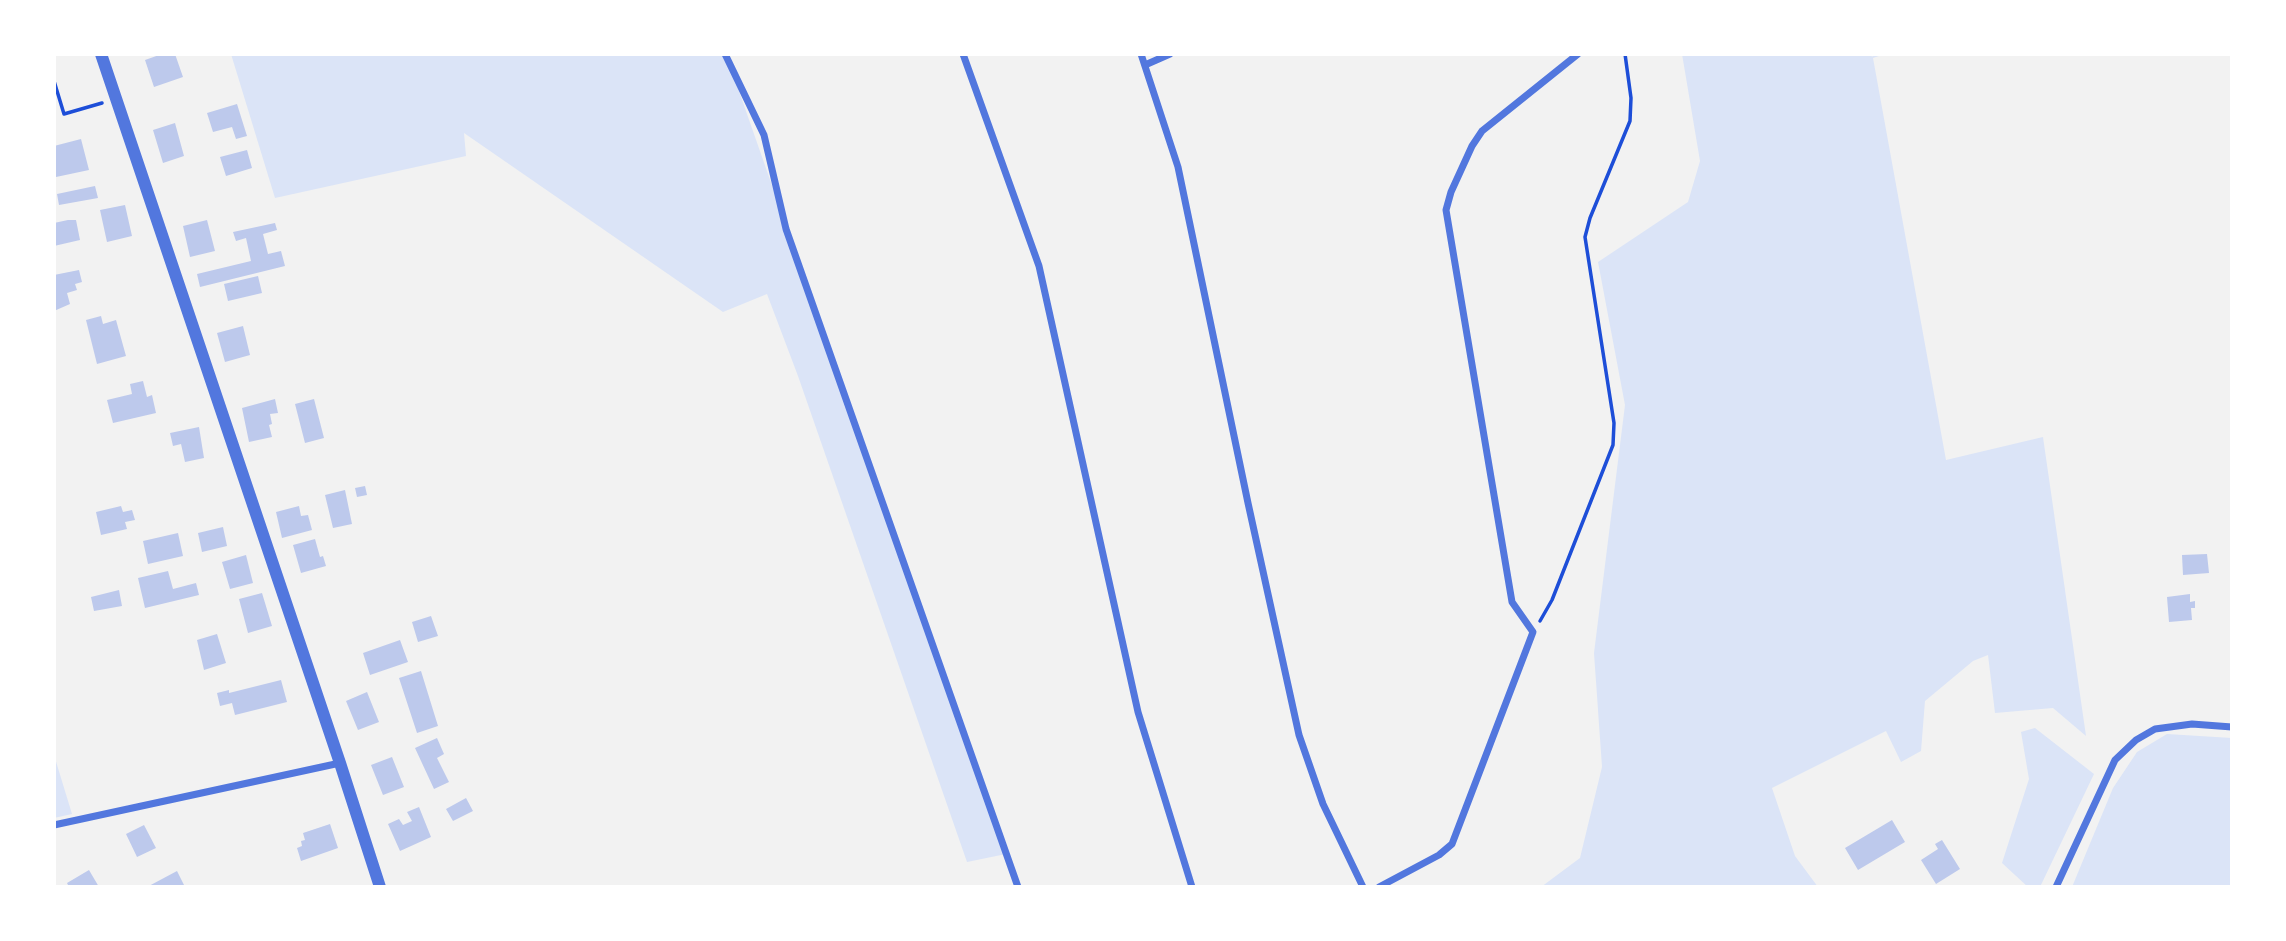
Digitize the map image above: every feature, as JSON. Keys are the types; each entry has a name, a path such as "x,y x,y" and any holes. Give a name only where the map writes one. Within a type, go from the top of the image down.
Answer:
{"street":[{"path":"101,54 341,763 380,887"},
{"path":"725,54 764,135 786,229 1018,887"},
{"path":"963,54 1040,266 1138,712 1192,887"},
{"path":"1141,54 1178,167 1299,735 1323,804 1363,887"},
{"path":"1145,65 1170,54"},
{"path":"1379,887 1439,855 1452,844 1534,632 1512,602 1446,210 1451,192 1482,131 1578,54"},
{"path":"2056,887 2115,760 2136,740 2155,729 2192,724 2232,727"},
{"path":"54,825 341,763"}],"path":[{"path":"1534,632 1552,600 1613,445 1614,424 1585,236 1630,121 1631,98 1625,54"},
{"path":"54,81 64,114 102,103"}],"shaded area":[{"path":"231,54 726,54 1006,854 967,862 767,294 723,312 464,133 466,156 275,198"},
{"path":"1682,54 1871,54 1872,57 1874,54 1885,54 1873,58 1946,460 2043,437 2086,736 2053,708 1995,713 1988,655 1973,661 1925,701 1921,751 1901,762 1886,731 1772,788 1795,856 1818,887 1541,887 1580,858 1602,767 1594,653 1625,405 1598,262 1688,202 1700,161"},
{"path":"2035,728 2094,774 2040,887 2028,887 2002,863 2029,779 2021,732"},
{"path":"2167,734 2232,738 2232,887 2072,887 2113,788 2137,752"},
{"path":"54,755 72,814 54,818"}],"building":[{"path":"162,54 175,54 183,77 154,87 145,60"},
{"path":"237,104 247,136 236,139 232,127 213,132 207,113"},
{"path":"175,123 184,156 163,163 153,130"},
{"path":"81,139 89,170 56,177 54,146"},
{"path":"247,150 252,168 226,176 220,157"},
{"path":"95,186 98,198 59,205 57,194"},
{"path":"125,205 132,236 107,242 100,210"},
{"path":"76,220 80,240 54,246 54,223"},
{"path":"207,220 215,251 190,257 183,226"},
{"path":"275,223 277,230 263,234 268,254 281,251 285,266 200,287 197,274 251,261 246,238 236,241 233,232"},
{"path":"79,270 82,282 75,284 77,290 67,293 70,304 54,311 54,275"},
{"path":"258,276 262,293 228,301 224,284"},
{"path":"101,316 103,324 116,320 126,356 97,364 86,320"},
{"path":"243,326 250,355 225,362 217,333"},
{"path":"143,381 147,397 152,395 156,413 113,423 107,400 132,394 130,384"},
{"path":"275,399 278,413 270,414 272,437 249,442 242,408"},
{"path":"314,399 324,438 305,443 295,404"},
{"path":"199,427 204,458 185,462 181,444 173,446 170,433"},
{"path":"365,486 367,495 357,497 355,488"},
{"path":"345,490 352,524 333,528 325,495"},
{"path":"121,506 123,512 132,510 135,520 125,522 127,529 101,535 96,512"},
{"path":"299,506 301,516 308,515 312,530 282,538 276,512"},
{"path":"223,527 227,546 202,552 198,533"},
{"path":"178,533 183,556 148,564 143,541"},
{"path":"315,539 320,557 323,556 326,566 301,573 293,545"},
{"path":"2207,554 2209,573 2183,575 2182,555"},
{"path":"246,555 253,583 230,589 222,562"},
{"path":"168,571 173,589 196,583 199,595 145,608 138,578"},
{"path":"119,590 122,606 94,611 91,597"},
{"path":"262,593 272,626 248,633 239,599"},
{"path":"2190,594 2190,602 2195,601 2195,608 2191,608 2192,620 2169,622 2167,597"},
{"path":"431,616 438,636 418,642 412,622"},
{"path":"217,634 226,663 204,670 197,640"},
{"path":"400,640 408,662 370,675 363,653"},
{"path":"421,671 438,726 417,733 399,678"},
{"path":"281,680 287,702 235,715 232,703 220,706 217,693 229,690 229,693"},
{"path":"367,692 379,722 358,730 346,701"},
{"path":"437,738 444,754 437,758 449,782 434,789 415,748"},
{"path":"392,757 404,787 383,795 371,765"},
{"path":"466,798 473,811 453,821 446,809"},
{"path":"419,807 431,837 400,851 388,824 399,819 403,825 412,821 407,812"},
{"path":"1892,820 1905,842 1858,870 1845,848"},
{"path":"330,824 338,848 301,861 297,848 302,846 301,841 305,840 303,833"},
{"path":"144,825 156,848 137,857 126,834"},
{"path":"1942,840 1960,869 1936,884 1921,860 1938,849 1935,844"},
{"path":"89,870 99,887 69,887 67,883"},
{"path":"177,871 185,887 147,887"}]}
